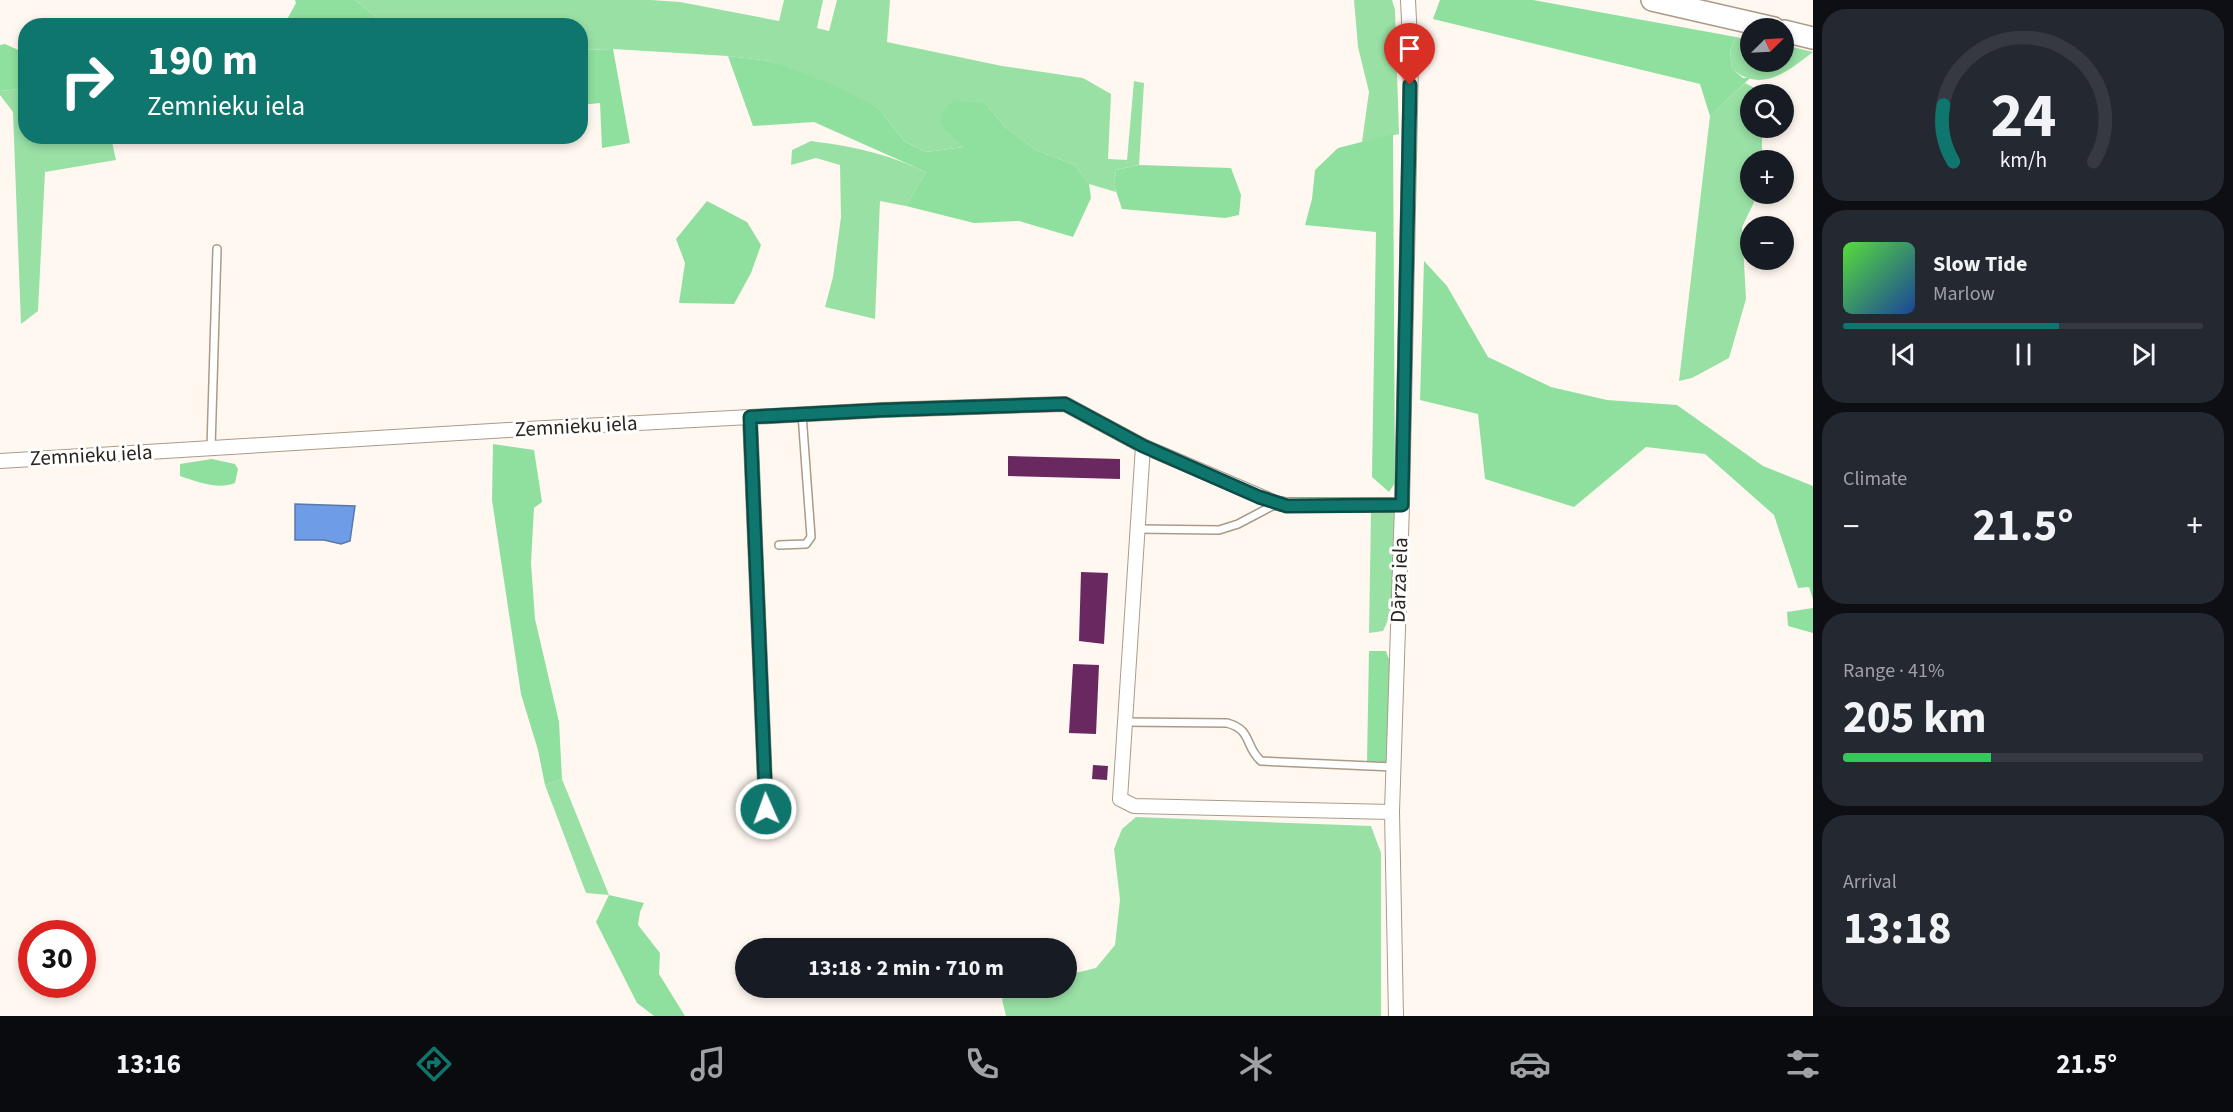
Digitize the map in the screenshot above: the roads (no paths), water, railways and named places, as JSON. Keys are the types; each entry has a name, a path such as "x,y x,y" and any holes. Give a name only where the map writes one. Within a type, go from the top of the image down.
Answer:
{"main road":[{"path":"1652,0 1740,20"},
{"path":"1794,33 1813,38"}],"street":[{"name":"Dārza iela","path":"1396,1016 1392,812 1402,505 1411,61 1408,0"},
{"name":"Zemnieku iela","path":"0,461 802,414 1065,404 1143,446 1276,503 1287,506 1402,505"},
{"path":"750,417 766,809 764,827"},
{"path":"1143,446 1120,800 1134,806 1392,812"}],"lane":[{"path":"211,448 217,249"},
{"path":"779,545 806,544 811,537 802,414"},
{"path":"1137,529 1219,530 1248,520 1276,503"},
{"path":"1125,722 1227,723 1238,726 1246,733 1254,754 1261,761 1394,767"}],"water":[{"path":"295,504 355,506 350,541 341,544 324,540 295,540"}]}
